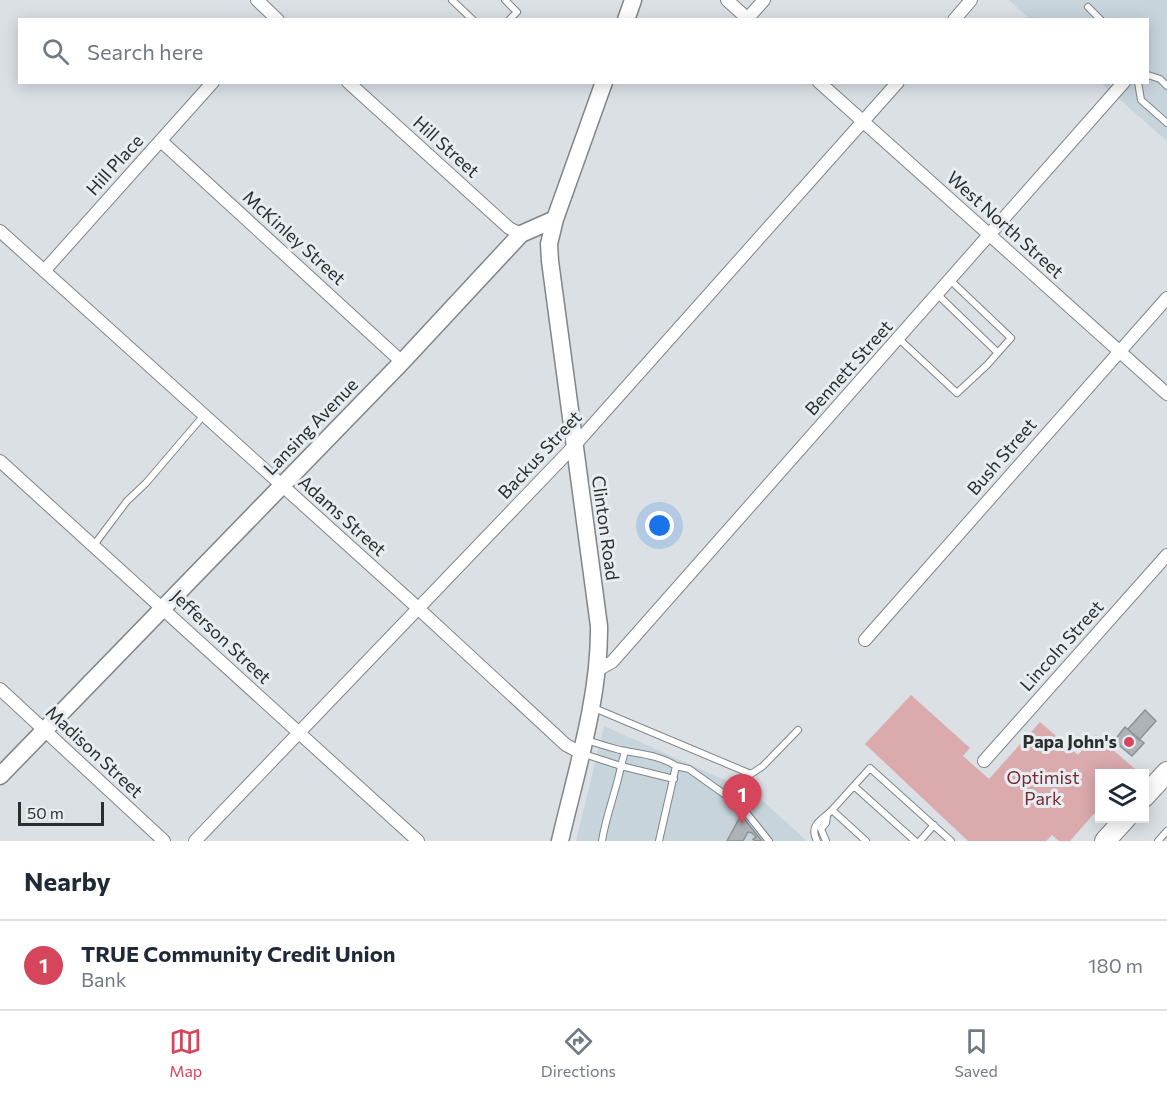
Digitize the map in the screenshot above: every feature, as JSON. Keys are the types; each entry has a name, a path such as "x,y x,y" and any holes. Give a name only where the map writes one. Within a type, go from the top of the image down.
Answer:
{"main road":[{"path":"627,18 633,0"},
{"path":"555,219 603,84"},
{"name":"Lansing Avenue","path":"0,776 402,362 521,234 555,219"},
{"name":"Clinton Road","path":"555,219 549,244 550,261 599,626 596,671 590,706 560,841"},
{"path":"1149,792 1167,772"},
{"path":"1105,841 1121,823"}],"street":[{"path":"257,0 273,18"},
{"path":"727,0 748,18"},
{"path":"750,18 764,0"},
{"path":"956,18 971,0"},
{"name":"Hill Place","path":"44,271 211,84"},
{"name":"Hill Street","path":"350,84 508,228 521,234"},
{"name":"West North Street","path":"821,84 1167,394"},
{"name":"Backus Street","path":"195,841 574,446 896,84"},
{"name":"Bennett Street","path":"596,671 612,662 1122,84"},
{"name":"McKinley Street","path":"161,141 402,362"},
{"name":"Adams Street","path":"0,231 419,609 566,746 582,746"},
{"name":"Bush Street","path":"865,640 1167,298"},
{"name":"Jefferson Street","path":"0,461 418,841"},
{"name":"Lincoln Street","path":"984,761 1167,555"},
{"name":"Madison Street","path":"0,689 164,841"}],"lane":[{"path":"452,0 471,18"},
{"path":"505,0 517,12 511,18"},
{"path":"1088,7 1099,18"},
{"path":"1149,75 1160,79 1167,86"},
{"path":"1138,84 1141,100 1167,123"},
{"path":"899,339 957,393 1011,338 950,280"},
{"path":"938,294 997,352"},
{"path":"94,545 127,501 146,483 204,415"},
{"path":"590,706 751,774 763,766 798,730"},
{"path":"582,746 650,755 689,769 741,806 769,841"},
{"path":"582,746 621,766 674,779"},
{"path":"602,841 605,820 616,790 625,751"},
{"path":"659,841 676,766"},
{"path":"826,841 821,830 830,813 870,768 951,841"},
{"path":"854,786 915,841"},
{"path":"817,841 814,835 815,825 820,818 830,813"},
{"path":"830,813 866,841"},
{"path":"920,841 934,825"},
{"path":"1158,841 1167,831"}],"shaded area":[{"path":"1009,0 1167,0 1167,141 1102,84 1149,84 1149,18 1029,18"},
{"path":"604,726 754,793 807,841 576,841"}],"green space":[{"name":"Optimist Park","path":"911,695 970,748 963,756 989,779 1040,722 1078,755 1096,735 1135,769 1095,769 1095,813 1070,841 1059,841 1052,835 1046,841 968,841 865,744"}],"building":[{"path":"1145,710 1156,721 1139,740 1128,729"},
{"name":"Papa John's","path":"1125,727 1144,743 1132,756 1114,741"},
{"path":"741,815 762,841 755,841 753,839 756,837 748,832 743,841 727,841"}],"place":[{"name":"Papa John's","path":"1129,742"},
{"name":"TRUE Community Credit Union","path":"742,824"}]}
